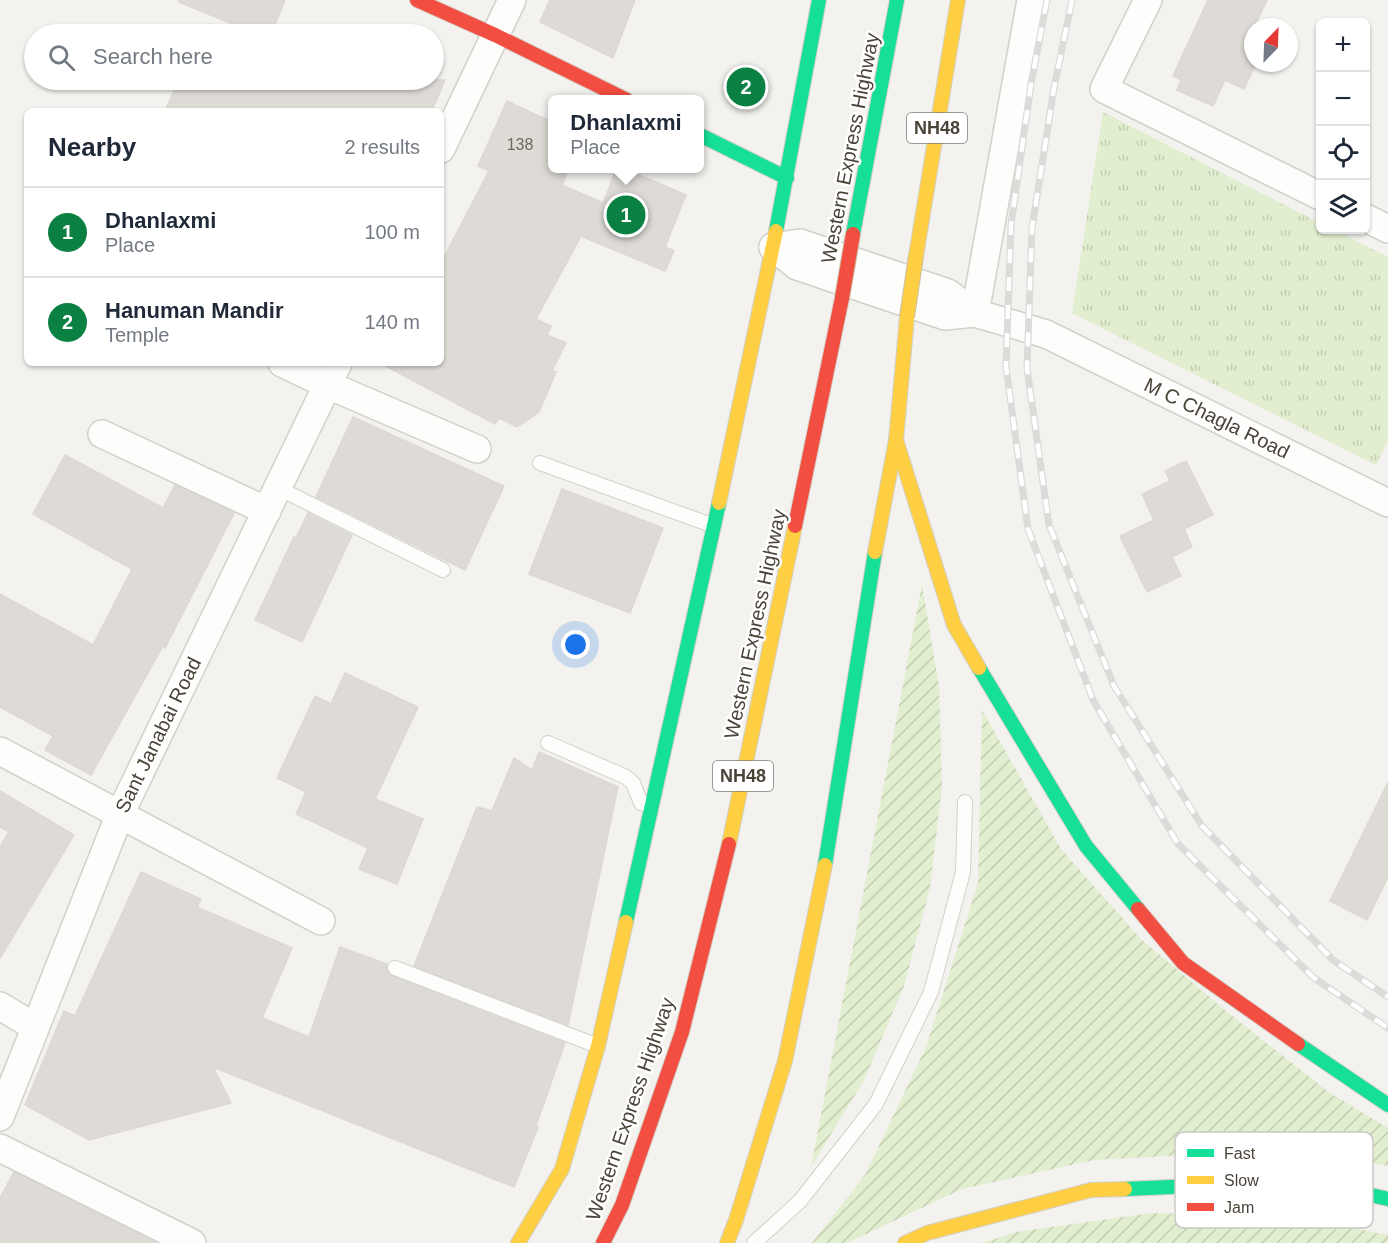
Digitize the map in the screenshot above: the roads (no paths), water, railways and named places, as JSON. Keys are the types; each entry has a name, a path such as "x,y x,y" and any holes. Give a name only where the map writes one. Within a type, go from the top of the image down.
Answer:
{"main road":[{"path":"417,0 619,95"},
{"path":"518,1243 562,1169 598,1046 714,526 773,247 819,0"},
{"name":"Western Express Highway","path":"603,1243 622,1205 682,1032 735,818 842,298 897,0"},
{"name":"NH48","path":"727,1243 784,1060 830,840 866,597 896,440 907,317 958,0"},
{"path":"704,137 787,178"},
{"path":"896,440 954,625 1086,846 1183,963 1388,1105"},
{"path":"905,1243 927,1233 1091,1190 1175,1187"},
{"path":"1373,1196 1388,1199"}],"street":[{"path":"444,143 512,0"},
{"path":"773,247 800,243 948,293 975,313 1031,0"},
{"path":"1148,0 1104,89 1316,194"},
{"path":"1370,220 1388,229"},
{"name":"M C Chagla Road","path":"975,313 1046,334 1387,500"},
{"path":"296,366 333,374 477,449"},
{"name":"Sant Janabai Road","path":"0,1117 120,814 333,374"},
{"path":"102,434 272,500"},
{"path":"0,751 321,921"},
{"path":"0,1006 35,1027"},
{"path":"0,1148 192,1243"}],"lane":[{"path":"540,463 714,526"},
{"path":"272,500 443,570"},
{"path":"548,742 626,777 633,783 641,803 652,806"},
{"path":"754,1243 800,1201 876,1104 931,992 963,872 965,802"},
{"path":"395,968 598,1046"}],"railway":[{"path":"1047,0 1031,84 1011,225 1006,367 1028,529 1093,700 1178,844 1314,978 1388,1028"},
{"path":"1072,0 1054,88 1032,228 1027,368 1049,525 1114,686 1202,826 1333,960 1388,997"}],"place":[{"name":"Hanuman Mandir","path":"746,87"},
{"name":"Dhanlaxmi","path":"626,215"}]}
